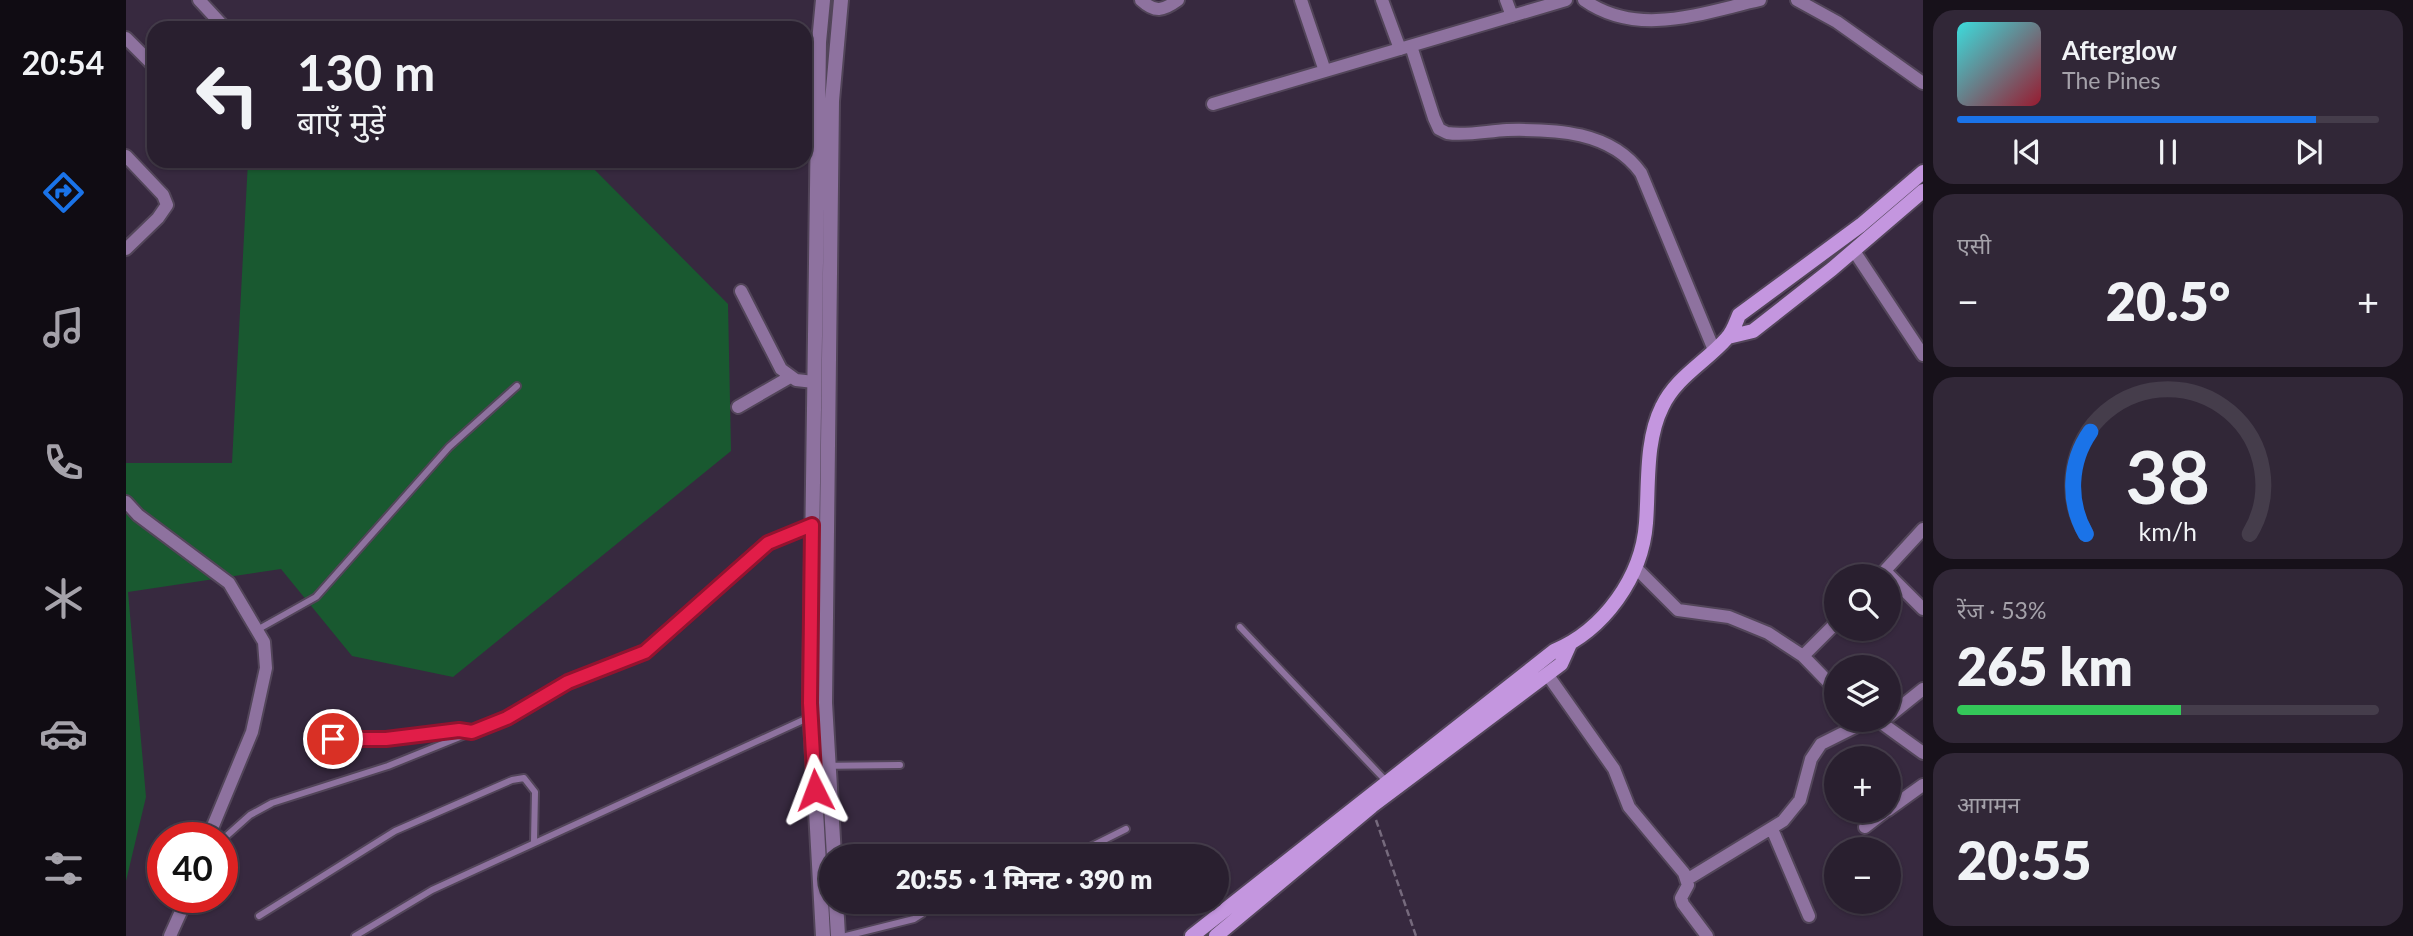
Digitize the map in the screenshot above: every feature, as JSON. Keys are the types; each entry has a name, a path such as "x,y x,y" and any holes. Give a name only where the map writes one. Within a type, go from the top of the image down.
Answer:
{"main road":[{"path":"1192,936 1554,651 1570,644 1615,603 1635,567 1646,526 1647,482 1657,419 1678,383 1728,337 1740,315 1861,225 1923,172"},
{"path":"1728,337 1753,331 1854,251 1923,191"},
{"path":"1216,936 1372,806 1561,664 1570,644"}],"street":[{"path":"199,0 218,21"},
{"path":"822,0 814,382 811,716 832,844"},
{"path":"824,936 821,766 825,703 832,101 841,0"},
{"path":"1141,0 1157,10 1165,10 1178,0"},
{"path":"1301,0 1325,71"},
{"path":"1382,0 1406,47 1440,129 1447,133 1545,131 1598,139 1629,156 1641,173 1714,350"},
{"path":"1506,0 1512,16"},
{"path":"1213,104 1566,0"},
{"path":"1584,0 1620,19 1644,23 1760,0"},
{"path":"1797,0 1836,22 1923,83"},
{"path":"126,38 147,59"},
{"path":"126,156 163,195 167,205 165,211 126,249"},
{"path":"1854,251 1923,355"},
{"path":"741,291 775,360 790,377 814,382"},
{"path":"738,407 790,377"},
{"path":"126,502 138,515 229,583 257,630 267,656 252,732 215,822"},
{"path":"1891,564 1923,529"},
{"path":"1635,567 1678,610 1740,621 1768,633 1803,656 1824,678"},
{"path":"1901,590 1923,609"},
{"path":"1803,656 1824,635"},
{"path":"1547,674 1614,769 1629,807 1688,879"},
{"path":"1901,704 1923,689"},
{"path":"1707,936 1683,904 1681,898 1688,879 1772,829 1793,811 1800,800 1811,760 1821,744 1849,732"},
{"path":"1896,732 1923,753"},
{"path":"1901,801 1923,785"},
{"path":"1865,827 1870,823"},
{"path":"1772,829 1809,916"},
{"path":"170,936 180,913"},
{"path":"837,914 838,936"}],"lane":[{"path":"257,630 316,597 449,447 517,387"},
{"path":"238,826 250,815 272,803 388,766 472,732 519,712 568,682 645,652 768,543 812,525"},
{"path":"1241,626 1386,781"},
{"path":"355,936 413,899 811,716"},
{"path":"333,739 375,740 459,730 472,732"},
{"path":"821,766 900,765"},
{"path":"259,916 395,831 512,780 523,778 535,792 534,842"},
{"path":"1095,844 1126,828"},
{"path":"846,936 914,919 922,914"}],"path":[{"path":"1372,806 1391,871 1416,936"}],"green space":[{"path":"248,168 593,168 728,304 731,451 453,677 352,656 281,569 128,592 146,797 126,881 126,463 232,463"}],"route":[{"path":"333,739 375,740 459,730 472,732 507,718 568,682 645,652 768,543 778,536 812,525 810,703 815,790"}]}
